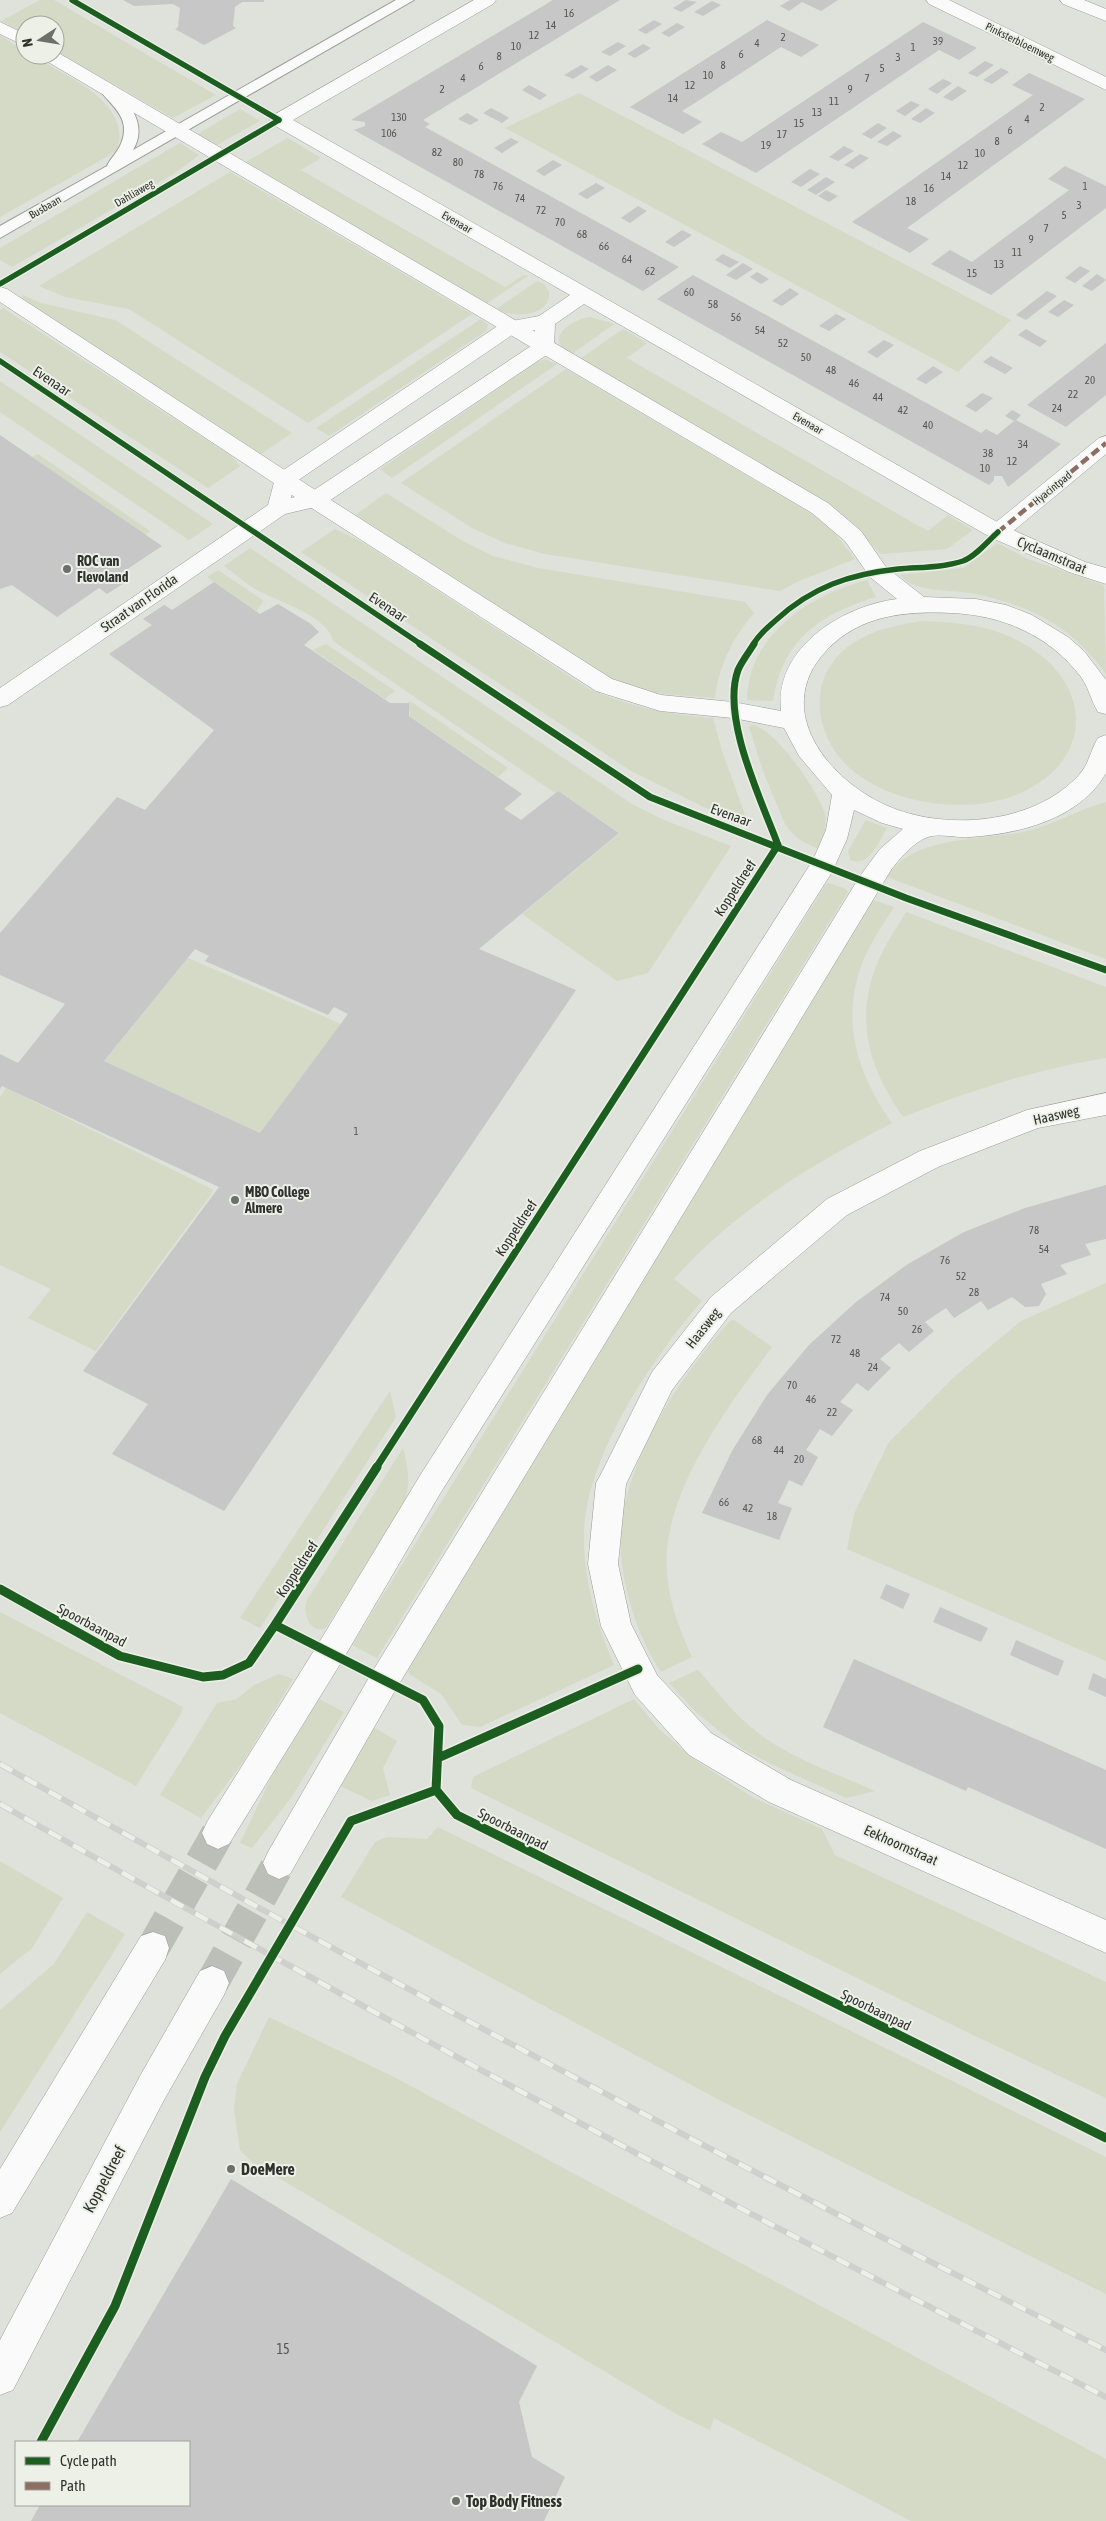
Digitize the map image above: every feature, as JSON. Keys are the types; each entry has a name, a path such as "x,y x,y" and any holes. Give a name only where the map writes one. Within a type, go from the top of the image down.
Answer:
{"main road":[{"name":"Evenaar","path":"487,0 279,120 998,532"},
{"name":"Pinksterbloemweg","path":"935,0 1106,84"},
{"path":"1069,0 1106,16"},
{"path":"0,27 15,35"},
{"path":"65,64 820,508 853,536 869,556 878,572 920,605"},
{"path":"0,294 284,480 604,685 660,703 734,710 794,722"},
{"path":"278,508 284,480 509,326 545,322 583,295"},
{"path":"544,347 545,322"},
{"path":"315,500 544,347"},
{"name":"Hyacintpad","path":"998,532 1106,443"},
{"name":"Straat van Florida","path":"0,699 278,508 315,500"},
{"name":"Cyclaamstraat","path":"998,532 1077,567 1106,576"},
{"path":"1106,706 1104,697 1092,674 1064,645 1021,619 988,608 920,605 877,610 846,623 820,642 802,665 792,695 794,722 802,745 844,793 887,815 929,826 985,828 1020,822 1057,807 1080,790 1100,764 1106,744"},
{"path":"1080,790 1106,791"},
{"path":"218,1833 330,1652 431,1483 822,865 834,845 842,818 844,793"},
{"path":"279,1863 385,1679 870,883 886,858 903,840 929,826"},
{"name":"Haasweg","path":"700,1744 646,1685 616,1626 603,1564 611,1483 662,1381 721,1305 837,1207 928,1158 1036,1118 1106,1104"},
{"name":"Eekhoornstraat","path":"700,1744 780,1791 1106,1937"},
{"path":"0,2201 152,1948"},
{"name":"Koppeldreef","path":"0,2377 152,2088 212,1983"}],"lane":[{"name":"Busbaan","path":"0,233 406,0"},
{"name":"Busbaan","path":"91,181 125,154 132,135 126,109 119,98 106,88"}],"green space":[{"path":"40,0 54,0 216,95 173,118 65,57 65,15 15,15 15,29 1,21"},
{"path":"0,35 15,45 15,65 48,65 92,92 115,117 119,132 117,149 110,155 0,217"},
{"path":"579,93 1011,320 958,372 505,128"},
{"path":"240,109 260,121 215,146 196,135"},
{"path":"288,138 321,158 301,170 505,287 523,275 528,276 486,304 244,163"},
{"path":"180,143 199,155 175,173 12,267 0,260 0,248"},
{"path":"230,172 472,314 308,423 129,309 65,297 39,286"},
{"path":"537,281 544,284 549,292 548,301 544,307 529,314 511,314 496,309"},
{"path":"23,295 41,303 115,320 292,433 261,454 21,299"},
{"path":"3,308 230,455 240,466 208,488 0,352 0,310"},
{"path":"590,317 614,324 572,354 563,348 559,342 560,336 568,326"},
{"path":"481,319 488,325 486,331 329,436 316,428"},
{"path":"623,329 647,343 627,358 917,525 928,531 948,515 973,530 947,549 880,554 853,524 836,510 580,359"},
{"path":"545,359 557,364 392,478 380,469 537,362"},
{"path":"566,369 817,517 835,533 855,559 799,581 780,591 545,554 505,543 472,528 401,483"},
{"path":"0,381 213,524 189,540 0,412"},
{"path":"38,454 150,531 145,535 32,457"},
{"path":"386,493 461,540 493,556 538,568 745,602 754,613 739,633 723,663 715,698 652,693 628,687 604,675 355,515"},
{"path":"335,529 362,542 589,689 619,701 650,709 681,715 713,718 722,751 748,823 706,808 631,771 301,552"},
{"path":"997,543 1028,559 1104,585 1106,674 1079,643 1065,631 1033,612 976,594 925,588 907,581 900,575 964,568"},
{"path":"250,548 632,804 664,820 731,846 648,973 617,981 522,914 620,833 558,791 555,793 333,641 329,632 312,616 255,589 224,566"},
{"path":"218,570 264,601 256,611 207,577"},
{"path":"867,580 876,597 838,612 821,621 807,632 785,661 773,701 747,700 750,677 758,656 771,637 786,621 805,607 825,596"},
{"path":"921,621 948,622 974,626 1012,638 1046,660 1062,678 1072,698 1076,719 1073,740 1063,759 1047,777 1023,792 1001,800 977,804 951,805 901,796 878,787 857,774 840,758 823,726 820,709 820,693 825,677 833,663 844,650 868,635 890,627"},
{"path":"326,644 395,691 385,699 313,650"},
{"path":"410,701 508,768 498,777 410,716 408,702"},
{"path":"751,725 771,735 782,747 804,775 820,801 826,821 819,849 800,839 785,824 764,774 749,727"},
{"path":"1106,802 1106,959 887,877 899,863 915,853 933,846 1031,830"},
{"path":"866,820 887,828 868,857 857,861 850,860 848,851"},
{"path":"829,883 846,889 848,892 377,1658 352,1645 826,884"},
{"path":"873,900 894,907 872,942 862,964 853,1007 853,1027 862,1067 880,1105 892,1123 804,1172 748,1211 697,1254 674,1279 702,1301 663,1350 625,1409 609,1440 588,1502 584,1549 588,1583 596,1616 614,1665 480,1727 462,1725 441,1694 409,1674 408,1669"},
{"path":"906,912 1106,987 1106,1058 1054,1068 1003,1082 903,1117 880,1078 868,1039 866,1019 872,977 884,949"},
{"path":"188,958 341,1024 260,1133 104,1061"},
{"path":"6,1088 214,1190 96,1351 28,1318 51,1289 0,1265 0,1097"},
{"path":"1106,1283 1106,1661 847,1549 854,1514 889,1442 955,1376 1021,1321"},
{"path":"734,1320 772,1347 739,1392 706,1443 680,1497 671,1524 667,1551 668,1579 673,1606 681,1632 692,1657 661,1672 642,1636 634,1615 623,1571 621,1528 624,1508 640,1457 665,1408 696,1362 730,1321"},
{"path":"390,1391 396,1417 260,1628 240,1618"},
{"path":"403,1448 408,1475 408,1489 404,1503 326,1628 316,1628 306,1616 305,1605 307,1600"},
{"path":"0,1612 183,1707 181,1714 136,1786 0,1713"},
{"path":"698,1670 742,1719 771,1742 785,1751 875,1791 846,1798 744,1750 696,1712 669,1683"},
{"path":"279,1674 293,1679 243,1762 201,1818 160,1795 217,1703 237,1699 254,1685"},
{"path":"319,1699 344,1712 293,1795 252,1848 240,1843 274,1772"},
{"path":"634,1699 660,1730 695,1760 754,1798 822,1829 835,1855 1106,1982 1106,2098 975,2036 471,1788 473,1777"},
{"path":"373,1727 397,1741 383,1768 390,1795 372,1801 338,1785"},
{"path":"438,1827 1106,2157 1106,2294 725,2103 341,1897 375,1842 387,1837 427,1839"},
{"path":"0,1861 63,1898 32,1948 0,1974"},
{"path":"87,1912 125,1934 0,2132 0,2010 54,1964"},
{"path":"269,2017 394,2077 1106,2459 1106,2521 911,2521 714,2418 710,2430 678,2415 252,2162 240,2150 234,2110 237,2084"}],"building":[{"path":"123,0 264,0 264,2 242,2 235,7 233,26 236,28 204,45 175,29 178,27 180,8 173,4 134,6"},
{"path":"553,0 620,0 423,120 430,124 425,127 679,267 643,291 354,130 365,126 365,122 351,120"},
{"path":"686,0 697,2 681,12 673,8"},
{"path":"790,0 838,0 821,11 802,2 789,11 780,6"},
{"path":"712,1 721,5 703,16 694,12"},
{"path":"654,20 662,24 646,34 638,30"},
{"path":"767,20 819,45 801,57 781,47 682,111 702,122 683,134 630,107"},
{"path":"923,22 977,48 959,60 939,50 756,173 702,144 721,132 742,142"},
{"path":"677,23 685,27 669,37 661,33"},
{"path":"618,42 626,46 610,56 601,52"},
{"path":"643,44 651,48 635,58 627,54"},
{"path":"985,61 994,65 977,77 968,73"},
{"path":"581,65 589,69 573,79 564,75"},
{"path":"608,65 617,70 597,82 589,77"},
{"path":"1001,68 1009,72 992,84 983,80"},
{"path":"1029,73 1085,99 907,228 929,239 910,253 852,222 1033,95 1012,85"},
{"path":"943,79 952,83 937,94 928,89"},
{"path":"529,85 547,95 540,100 522,90"},
{"path":"958,86 967,91 952,101 943,97"},
{"path":"911,101 920,105 905,116 896,111"},
{"path":"491,108 509,118 502,123 483,113"},
{"path":"926,108 935,113 920,123 911,119"},
{"path":"467,113 479,120 470,125 458,119"},
{"path":"878,123 887,128 871,139 862,134"},
{"path":"893,131 902,136 887,146 877,142"},
{"path":"511,138 519,142 502,153 494,148"},
{"path":"844,146 854,151 838,161 829,157"},
{"path":"860,154 869,158 853,169 844,165"},
{"path":"553,160 562,165 544,176 536,171"},
{"path":"1065,166 1106,186 1106,208 991,295 931,264 950,250 972,262 1069,190 1048,179"},
{"path":"810,169 820,174 801,187 791,182"},
{"path":"826,177 835,182 816,195 807,190"},
{"path":"596,183 605,188 587,199 578,194"},
{"path":"826,190 838,196 829,202 818,196"},
{"path":"638,206 647,211 630,223 621,218"},
{"path":"682,230 692,235 674,247 665,242"},
{"path":"723,254 739,262 730,268 715,260"},
{"path":"743,263 753,269 736,280 726,275"},
{"path":"1080,266 1090,271 1075,283 1065,278"},
{"path":"757,272 769,279 761,284 750,277"},
{"path":"1097,274 1106,280 1092,291 1082,286"},
{"path":"693,275 981,433 986,429 997,435 1014,421 1005,416 1012,410 1021,415 1016,420 1061,444 1008,487 1002,476 994,476 994,480 989,485 657,299"},
{"path":"790,288 799,294 782,306 772,301"},
{"path":"1047,291 1057,296 1026,320 1016,315"},
{"path":"1064,300 1074,305 1058,317 1048,312"},
{"path":"836,314 846,319 829,331 819,326"},
{"path":"1026,329 1047,341 1040,347 1018,335"},
{"path":"884,340 894,345 877,358 867,352"},
{"path":"1106,343 1106,395 1066,427 1027,405"},
{"path":"991,356 1013,368 1005,374 983,362"},
{"path":"933,366 943,372 926,384 916,379"},
{"path":"982,393 993,398 976,412 965,406"},
{"path":"0,435 162,546 120,574 129,580 107,594 99,588 57,617 12,585 0,589"},
{"path":"214,582 260,614 278,604 311,624 319,632 304,645 390,703 409,703 409,716 522,794 504,809 521,820 558,791 619,833 479,949 576,990 224,1511 112,1454 148,1404 83,1371 219,1187 2,1086 0,1089 0,1054 18,1063 65,1004 0,975 0,933 117,797 145,810 214,730 109,654 152,625 143,619 164,605 172,610","holes":["195,949 209,956 205,961 328,1015 334,1007 348,1014 260,1133 104,1061"]},
{"path":"1106,1185 1106,1239 1085,1244 1091,1255 1060,1265 1067,1274 1041,1284 1046,1294 1039,1306 1025,1307 1012,1297 988,1310 981,1301 954,1318 946,1308 925,1322 934,1331 909,1352 899,1343 880,1359 891,1368 868,1391 857,1383 840,1402 853,1410 832,1436 820,1429 806,1450 818,1457 802,1486 789,1480 778,1503 792,1508 779,1540 702,1513 732,1451 767,1395 809,1345 856,1302 908,1264 964,1232 1025,1208"},
{"path":"886,1584 910,1594 903,1609 880,1598"},
{"path":"940,1607 988,1628 981,1642 933,1622"},
{"path":"1016,1640 1064,1661 1058,1676 1010,1655"},
{"path":"854,1659 1106,1770 1106,1849 968,1787 966,1791 823,1727"},
{"path":"1093,1673 1106,1679 1106,1697 1088,1689"},
{"path":"231,2179 537,2366 519,2402 532,2457 565,2477 544,2521 31,2521 39,2506 190,2506 190,2441 78,2441"}],"tunnel":[{"path":"153,1948 218,1833"},
{"path":"212,1983 279,1863"}],"railway":[{"path":"0,1764 274,1916 549,2064 827,2209 1106,2350"},
{"path":"0,1804 274,1957 688,2181 1106,2397"}],"marked path":[{"path":"998,532 1106,443"}],"cycle path":[{"path":"72,0 279,120"},
{"name":"Dahliaweg","path":"0,284 279,120"},
{"path":"0,361 650,797 906,898 1106,970"},
{"path":"778,845 741,743 733,710 738,671 758,636 796,602 818,589 848,578 896,569 947,565 965,561 998,532"},
{"path":"275,1625 778,845"},
{"name":"Spoorbaanpad","path":"0,1589 120,1656 203,1677 223,1675 238,1670 249,1663 275,1625 423,1700 439,1726 436,1790 457,1815 1106,2138"},
{"path":"438,1758 638,1669"},
{"path":"42,2441 115,2306 205,2077 225,2036 351,1821 436,1790"}],"place":[{"name":"ROC van Flevoland","path":"67,569"},
{"name":"MBO College Almere","path":"235,1200"},
{"name":"DoeMere","path":"231,2169"},
{"name":"Top Body Fitness","path":"456,2501"}]}
